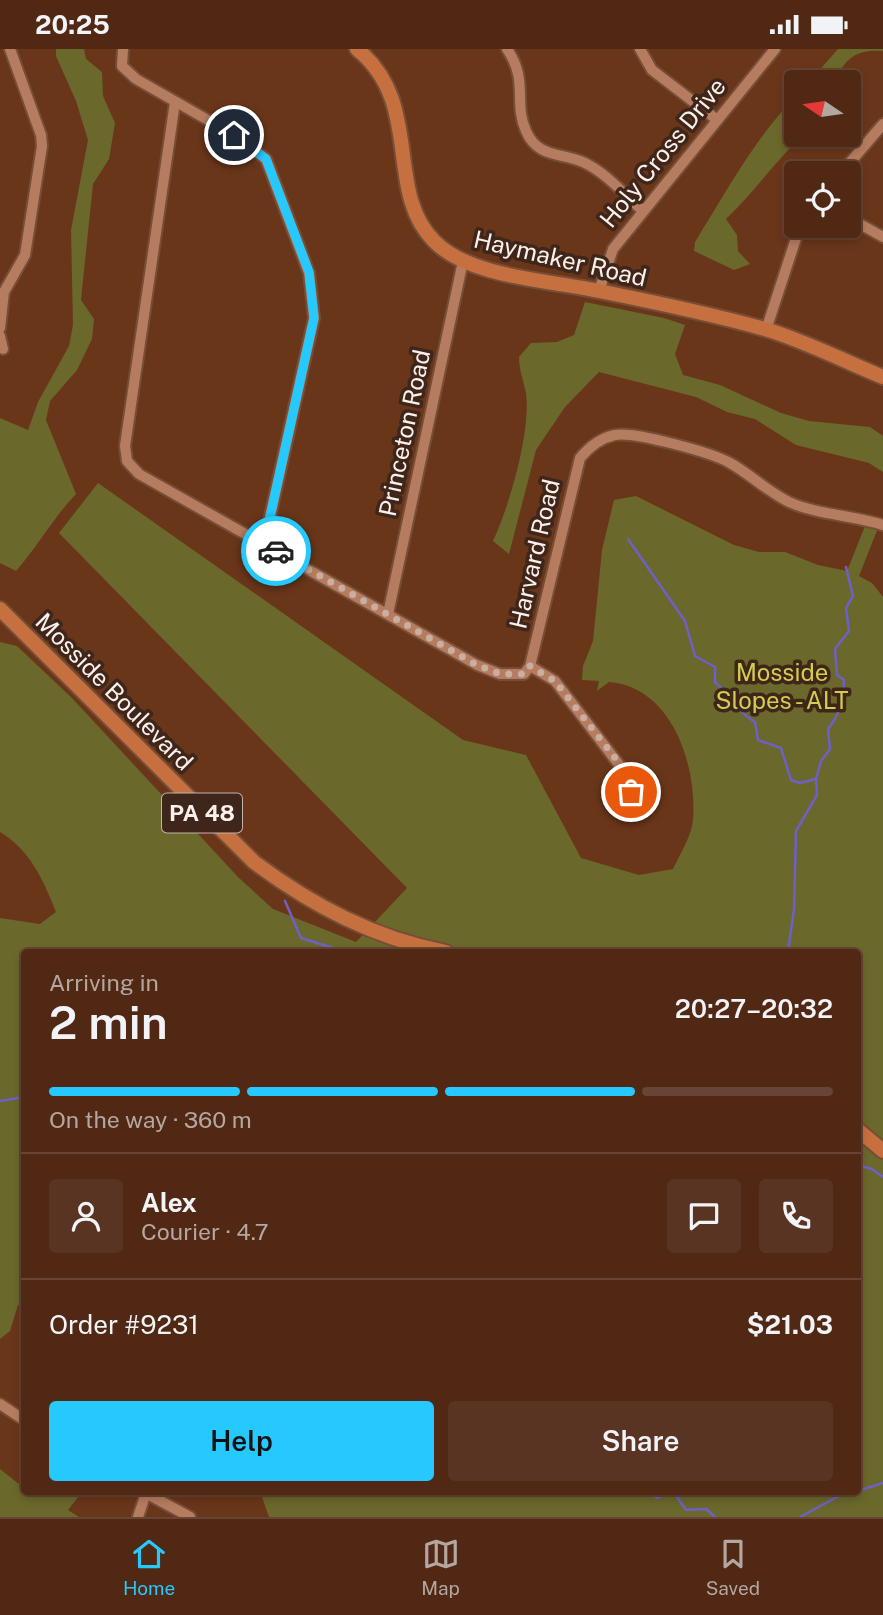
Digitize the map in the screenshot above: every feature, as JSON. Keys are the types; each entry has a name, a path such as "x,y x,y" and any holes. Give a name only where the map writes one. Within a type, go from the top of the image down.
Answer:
{"main road":[{"name":"Haymaker Road","path":"357,49 368,57 388,87 401,123 408,179 422,226 433,240 463,261 766,330 883,377"},
{"name":"Mosside Boulevard","path":"0,609 254,862 295,893 343,919 437,949"},
{"path":"861,1132 883,1151"}],"street":[{"path":"0,328 4,292 25,255 42,146 41,135 10,49"},
{"path":"123,49 122,66 126,72 256,148 266,159 309,272 314,296 312,328 264,544"},
{"path":"507,49 521,74 522,118 532,141 549,154 576,160 593,168 643,211"},
{"path":"640,49 652,70 716,119"},
{"name":"Holy Cross Drive","path":"599,291 613,249 775,49"},
{"name":"Harvard Road","path":"174,102 125,455 132,469 139,474 477,665 500,674 524,674 530,666 580,458 595,442 626,435 713,455 786,501 808,509 860,517 883,525"},
{"path":"851,161 883,124"},
{"path":"861,225 883,237"},
{"path":"766,330 796,238"},
{"name":"Princeton Road","path":"388,614 463,261"},
{"path":"0,336 3,349"},
{"path":"530,666 555,681 630,779 631,792 620,812"},
{"path":"2,1409 21,1418"},
{"path":"138,1517 143,1495"},
{"path":"150,1495 190,1517"}],"green space":[{"path":"56,49 84,49 86,59 102,72 103,96 115,123 109,159 93,184 81,300 94,319 92,339 77,370 50,401 46,420 76,494 16,571 0,563 0,418 28,430 38,402 69,346 73,325 71,230 88,140 76,101 56,56"},
{"path":"838,49 883,49 853,56 841,70 820,70"},
{"path":"784,109 784,147 791,147 726,219 737,235 738,251 750,264 734,270 694,251 695,242 742,166"},
{"path":"585,302 664,318 685,325 675,354 683,375 720,385 781,413 809,421 870,427 883,436 883,472 869,463 796,445 755,419 727,412 696,397 599,372 565,407 536,450 509,554 493,541 512,490 525,428 526,394 519,357 531,343 557,342 574,335"},
{"name":"Mosside Slopes - ALT","path":"98,483 463,740 526,755 581,858 639,875 673,869 690,831 693,798 685,753 664,713 649,698 631,687 609,682 597,691 599,681 582,680 583,666 593,641 602,550 614,500 636,496 734,545 759,552 785,552 818,565 847,571 865,526 878,528 859,576 872,583 883,597 883,1517 269,1517 259,1495 861,1495 861,949 21,949 21,1304 18,1305 10,1331 0,1339 0,918 40,924 56,912 34,866 20,847 0,832 0,642 17,646 72,698 238,877 273,909 356,942 407,888 59,533"},
{"path":"0,1469 21,1486 21,1495 80,1495 68,1510 79,1517 0,1517"}],"waterway":[{"path":"628,539 685,621 695,656 715,667 715,682 743,713 755,722 758,740 781,748 791,780 800,783 816,779"},
{"path":"788,949 794,909 796,831 817,795 816,779 821,761 830,749 828,729 838,713 843,693 844,680 837,675 835,649 849,631 846,608 853,596 846,567"},
{"path":"285,901 301,938 336,949"},
{"path":"0,1101 21,1098"},
{"path":"861,1166 872,1169 883,1177"},
{"path":"861,1490 883,1483"},
{"path":"654,1495 657,1498 664,1495"},
{"path":"676,1495 686,1510 706,1509 715,1517"},
{"path":"800,1517 844,1495"}],"way so far":[{"path":"276,551 477,665 512,676 524,674 530,666 555,681 626,772 632,784 631,792"}],"route":[{"path":"234,135 256,148 266,159 309,272 314,296 314,318 264,544 276,551"}]}
